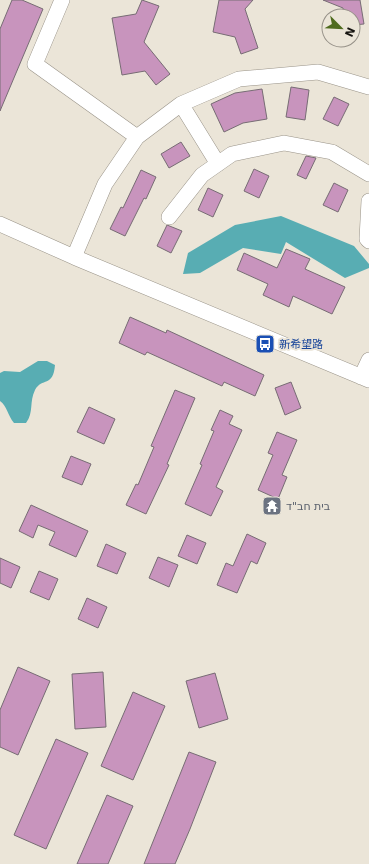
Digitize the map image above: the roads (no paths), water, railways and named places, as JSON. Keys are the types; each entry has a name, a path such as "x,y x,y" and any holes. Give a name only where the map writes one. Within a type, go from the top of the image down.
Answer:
{"street":[{"path":"62,0 35,64 137,137"},
{"path":"74,257 105,184 137,137 181,104 239,79 247,78 318,72 369,87"},
{"path":"181,104 218,164"},
{"path":"169,217 202,174 232,154 284,143 332,152 369,174"},
{"path":"369,201 367,239 369,241"},
{"path":"0,224 74,257 365,378 369,360"}],"water":[{"path":"281,216 354,246 369,264 369,268 345,278 286,242 281,254 243,248 200,273 183,274 188,253 235,225"},
{"path":"38,361 47,361 55,365 54,372 50,380 38,386 35,390 30,415 26,423 14,423 0,401 0,373 4,371 20,372"}],"place":[{"name":"新希望路","path":"265,344"},
{"name":"בית חב\"ד","path":"272,506"}]}
